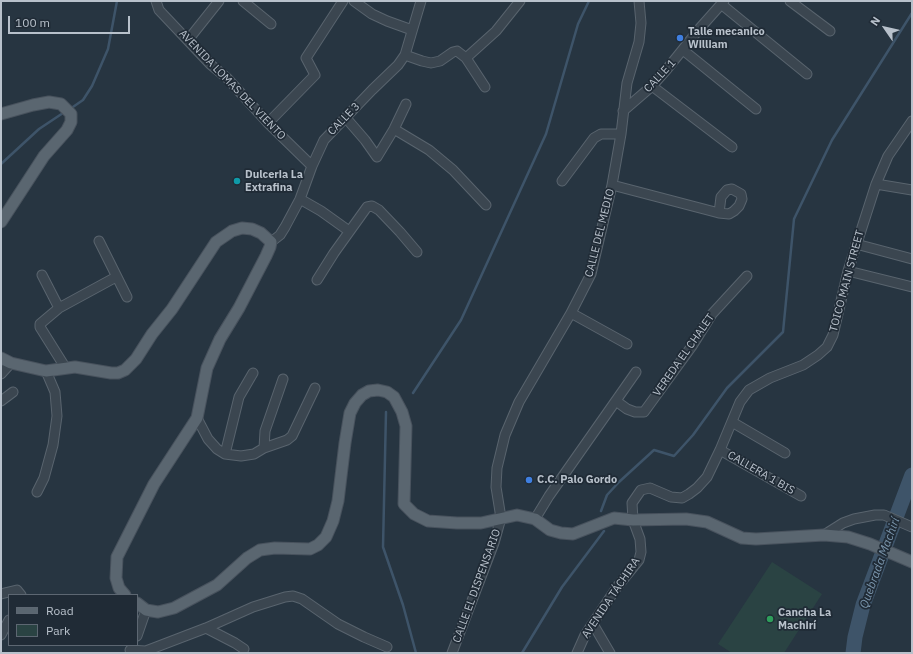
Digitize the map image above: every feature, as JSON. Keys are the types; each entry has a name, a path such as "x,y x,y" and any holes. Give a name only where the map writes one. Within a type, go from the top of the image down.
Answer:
{"main road":[{"path":"1,114 50,102 61,104 71,114 67,130 44,156 1,222"},
{"path":"6,360 46,371 65,367 75,367 111,373 118,373 125,370 136,359 152,334 172,309 216,242 232,231 242,228 252,229 261,233 271,242 266,256 239,308 220,339 206,368 197,418 154,484 117,557 116,578 119,588 124,594"},
{"path":"141,606 158,612 174,608 217,585 247,558 260,550 274,548 310,549 318,545 326,537 335,515 350,413 354,403 362,395 369,391 378,390 388,392 394,397 402,412 406,426 404,504 414,514 428,521 474,523 517,515 535,519 550,530 573,534 614,518 633,520 686,519 707,522 742,538 756,539 824,535 848,537 870,544 912,562"}],"street":[{"name":"AVENIDA LOMAS DEL VIENTO","path":"156,1 159,10 210,64 242,94 268,123 312,166"},
{"path":"188,40 219,1"},
{"path":"243,1 272,24"},
{"path":"268,123 315,75 306,58 343,1"},
{"path":"354,1 372,14 412,30"},
{"name":"CALLE 3","path":"271,242 280,235 300,199 312,166 324,140 398,65 405,55 421,1"},
{"path":"466,58 496,32 520,1"},
{"name":"CALLE DEL MEDIO","path":"501,518 496,487 497,468 505,435 519,402 592,274 612,185 621,134 627,83 639,42 641,23 639,1"},
{"path":"790,1 830,31"},
{"path":"722,3 807,74"},
{"name":"CALLE 1","path":"623,111 652,86 722,3"},
{"path":"683,50 756,109"},
{"path":"405,55 431,63 440,61 457,51 466,58 485,87"},
{"path":"652,86 732,147"},
{"path":"346,118 377,157 394,129 406,104"},
{"name":"TOICO MAIN STREET","path":"633,520 632,503 641,490 650,488 671,497 682,498 697,488 707,477 740,402 749,390 770,378 803,365 827,347 833,335 848,271 876,184 888,156 912,121"},
{"path":"394,129 429,150 453,170 486,205"},
{"path":"562,181 594,138 602,134 621,134"},
{"path":"876,184 912,190"},
{"path":"612,185 719,213"},
{"path":"300,199 321,211 348,231"},
{"path":"317,280 348,231 367,206 372,206 379,210 417,252"},
{"path":"99,241 127,297"},
{"path":"856,244 912,259"},
{"path":"848,271 912,287"},
{"path":"42,275 59,308"},
{"name":"VEREDA EL CHALET","path":"616,401 627,409 635,412 644,412 692,346 712,314 747,276"},
{"path":"65,367 40,327 40,324 59,308 116,277"},
{"path":"571,313 627,344"},
{"path":"1,374 6,360"},
{"path":"37,492 44,478 53,445 57,416 55,392 46,371"},
{"path":"535,519 549,496 636,372"},
{"path":"225,454 239,397 253,373"},
{"path":"264,448 265,431 283,379"},
{"path":"197,418 208,439 217,449 225,454 241,456 254,454 264,448 287,440 292,436 315,388"},
{"path":"1,401 13,392"},
{"path":"732,422 785,453"},
{"name":"CALLERA 1 BIS","path":"720,450 801,496"},
{"path":"824,535 843,523 875,514 884,515 912,527"},
{"name":"CALLE EL DISPENSARIO","path":"452,653 494,543 501,518"},
{"name":"AVENIDA TÁCHIRA","path":"577,653 585,635 617,587 639,560 641,552 640,539 633,520"},
{"path":"1,594 17,590 20,594"},
{"path":"130,649 147,652 253,607 293,596 302,599 338,624 387,647"},
{"path":"138,628 141,606"},
{"path":"1,635 8,622"},
{"path":"593,624 610,653"},
{"path":"206,628 244,649"}],"green space":[{"name":"Cancha La Machirí","path":"772,562 822,594 784,653 732,653 718,644"}],"waterway":[{"path":"70,109 83,100 92,86 108,49 117,1"},
{"path":"413,393 461,320 546,134 578,24 589,1"},
{"path":"601,511 607,495 654,450 674,456 693,435 727,388 783,332 794,219 832,140 912,13"},
{"path":"1,164 39,129 66,111"},
{"path":"386,412 383,547 403,605 416,653"},
{"name":"Quebrada Machirí","path":"853,653 855,637 863,605 912,475"},
{"path":"522,653 562,587 604,531"}],"place":[{"name":"Talle mecanico William","path":"680,38"},
{"name":"Dulceria La Extrafina","path":"237,181"},
{"name":"C.C. Palo Gordo","path":"529,480"},
{"name":"Cancha La Machirí","path":"770,619"}]}
